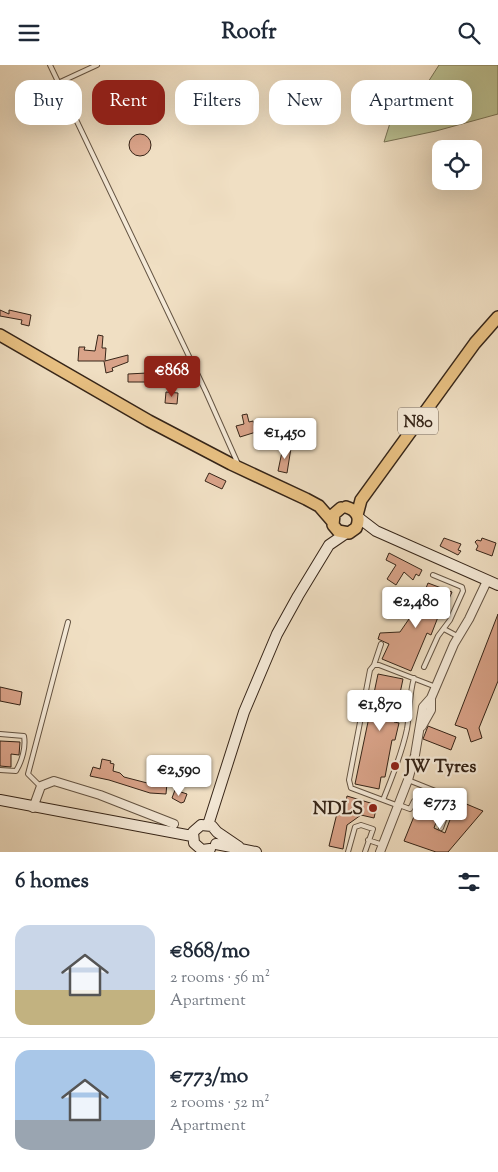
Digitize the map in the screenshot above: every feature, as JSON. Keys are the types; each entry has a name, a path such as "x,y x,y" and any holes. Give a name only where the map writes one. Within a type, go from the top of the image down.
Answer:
{"main road":[{"name":"N80","path":"350,532 358,525 361,499 475,343 498,317"},
{"path":"0,335 149,421 239,468 319,506 338,531 376,531"},
{"path":"306,499 353,510 376,531 498,585"},
{"name":"N80","path":"343,508 361,499"},
{"path":"208,825 231,750 261,669 298,596 329,545 334,514 343,508"},
{"path":"329,545 350,532"},
{"path":"0,800 194,845 202,850 239,847"},
{"path":"194,845 198,827 208,825 239,847 256,852"},
{"path":"211,848 217,832"}],"street":[{"path":"381,849 408,780 423,707 431,698 458,637 487,581"},
{"path":"33,808 41,787 54,781 100,795 174,824"}],"lane":[{"path":"50,65 57,80"},
{"path":"64,80 97,65"},
{"path":"78,125 206,392 239,468"},
{"path":"424,667 438,636 444,629 463,591 462,587 433,575"},
{"path":"41,787 28,774 68,622"},
{"path":"444,629 458,637"},
{"path":"381,643 374,665 370,670 349,780 351,788 410,809 414,801 446,813"},
{"path":"374,665 379,665 436,687"},
{"path":"383,800 394,777 404,740 410,691 414,678"},
{"path":"0,734 24,736 25,739 36,744"},
{"path":"0,770 16,771 20,764 25,739"},
{"path":"408,780 450,799 441,828"},
{"path":"434,808 440,793"},
{"path":"348,852 355,827 360,825 373,829 365,852"},
{"path":"368,841 381,849"}],"green space":[{"path":"439,65 498,65 498,114 472,121 472,80 429,80"},
{"path":"389,125 458,125 436,131 384,142"}],"building":[{"path":"140,134 148,137 151,145 148,153 140,156 132,153 129,145 132,137"},
{"path":"0,310 9,314 9,310 31,315 29,326 21,324 22,320 0,316"},
{"path":"98,335 103,336 102,348 106,348 105,361 128,355 128,362 112,368 113,371 106,373 104,361 78,361 79,347 85,347 84,350 95,351"},
{"path":"152,373 153,382 128,382 128,374"},
{"path":"166,392 178,393 177,404 165,403"},
{"path":"247,414 249,422 253,421 256,432 240,437 236,426 244,424 242,415"},
{"path":"283,447 291,448 287,473 278,471"},
{"path":"209,473 226,481 222,489 205,481"},
{"path":"444,538 461,544 458,550 461,551 458,555 440,546"},
{"path":"482,538 496,543 492,556 476,550 478,546 475,542 477,540 481,541"},
{"path":"389,553 422,570 419,576 416,574 413,580 404,572 396,585 387,579 396,565 386,560"},
{"path":"428,583 452,592 443,613 440,612 431,635 427,633 411,671 382,659 389,644 378,639 380,633 400,632 420,603"},
{"path":"498,614 498,681 479,728 482,738 471,742 467,729 455,725"},
{"path":"378,674 403,679 394,722 399,723 395,740 392,740 385,777 381,777 379,789 355,784"},
{"path":"0,687 22,692 20,705 0,701"},
{"path":"428,726 456,737 451,750 423,739"},
{"path":"0,741 20,742 19,755 11,754 11,767 0,766"},
{"path":"102,759 111,761 110,763 114,764 113,771 120,773 124,777 151,784 167,783 166,794 150,793 90,776 93,767 100,769"},
{"path":"175,790 187,794 184,802 181,803 172,798"},
{"path":"347,796 377,805 374,818 361,815 347,825 343,849 329,846 339,805 345,806"},
{"path":"464,803 483,811 448,852 436,852 404,841 417,809 438,817 434,828 445,833 451,817 458,819"}],"place":[{"name":"JW Tyres","path":"395,766"},
{"name":"NDLS","path":"373,808"}]}
